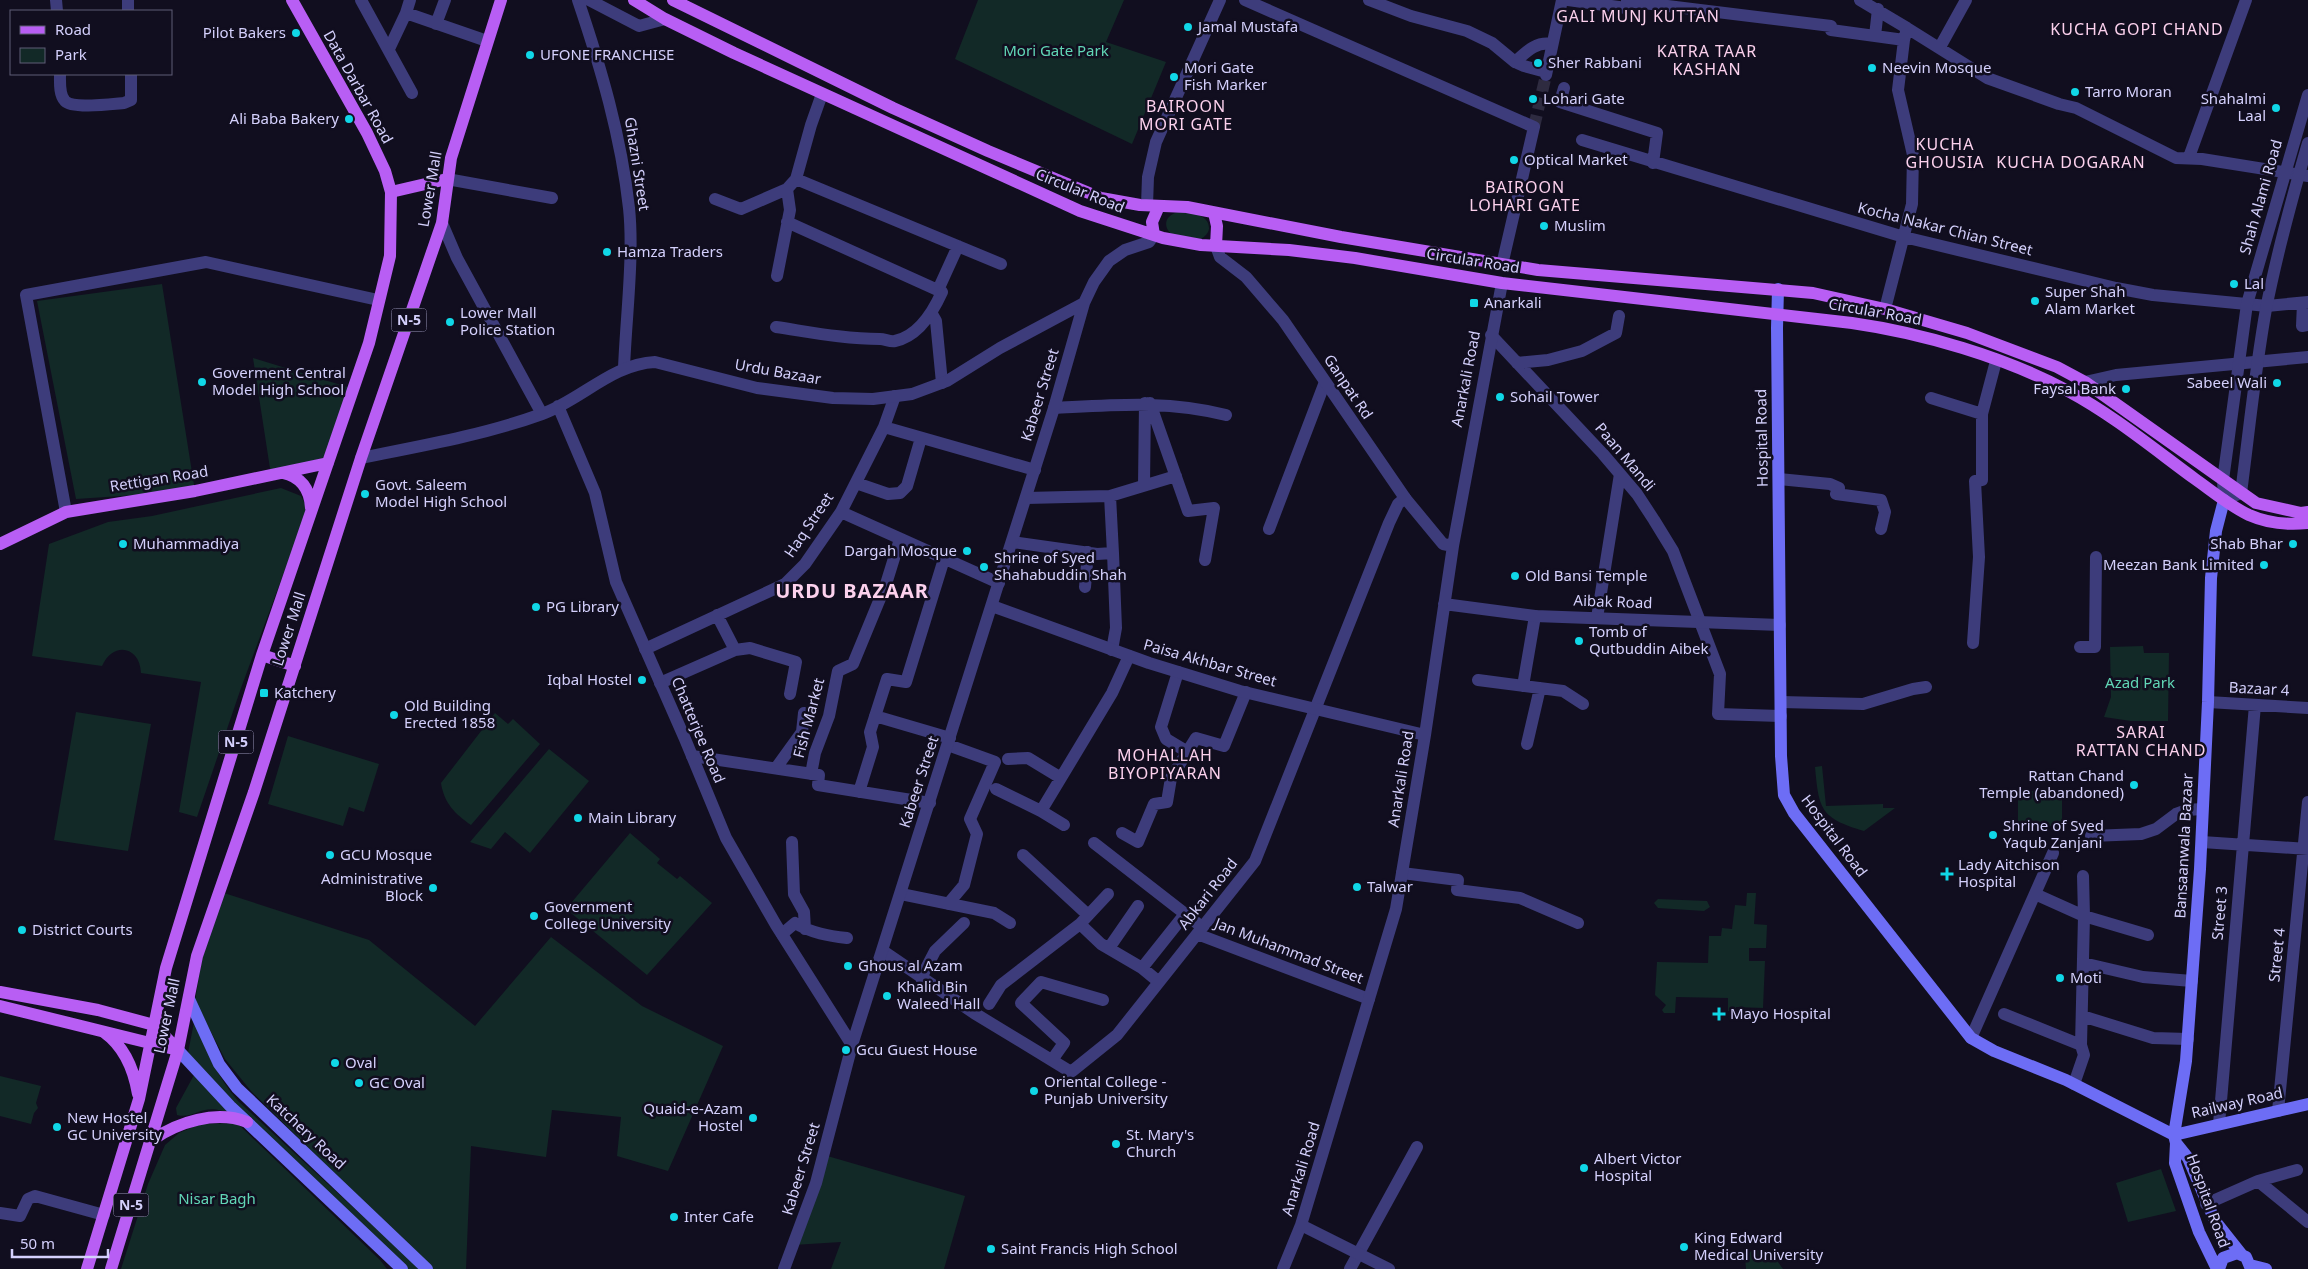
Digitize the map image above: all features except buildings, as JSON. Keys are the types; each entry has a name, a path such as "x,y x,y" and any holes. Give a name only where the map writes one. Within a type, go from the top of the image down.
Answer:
{"main road":[{"name":"Data Darbar Road","path":"292,0 367,132 385,171 391,192"},
{"name":"Lower Mall","path":"111,1269 178,1050 197,956 254,792 361,458 442,223 447,179 456,140 501,0"},
{"name":"Circular Road","path":"634,0 665,19 822,94 1080,211 1154,235 1178,242 1280,249 1346,257 1502,283 1821,319 1901,331 1996,360 2084,400 2248,515 2268,521 2296,524 2308,523"},
{"name":"Circular Road","path":"673,0 830,78 988,151 1101,198 1153,205 1181,206 1502,265 1641,280 1778,289 1824,296 1885,310 1967,333 2057,367 2085,382 2256,503 2301,513 2308,512"},
{"path":"391,192 447,179"},
{"name":"Lower Mall","path":"87,1269 139,1099 166,968 262,656 369,343 390,256 391,192"},
{"path":"1153,205 1152,222 1154,235"},
{"path":"1214,213 1218,226 1216,246"},
{"name":"Hospital Road","path":"1778,289 1781,716 1784,795 1794,813 1971,1038 1994,1051 2074,1084 2175,1139 2188,1158 2206,1204 2223,1233 2251,1267"},
{"path":"1821,319 1824,296"},
{"name":"Rettigan Road","path":"0,544 66,512 195,491 328,463"},
{"path":"284,472 295,477 305,486 310,495 311,513"},
{"name":"Bansaanwala Bazaar","path":"2175,1139 2188,1039 2202,842 2211,578 2216,531 2224,500"},
{"path":"262,656 295,666"},
{"path":"0,992 98,1010 154,1025 246,1122 402,1269"},
{"name":"Katchery Road","path":"189,999 219,1064 237,1088 427,1269"},
{"path":"0,1006 178,1050"},
{"path":"101,1030 118,1045 132,1067 139,1099"},
{"name":"Railway Road","path":"2175,1139 2219,1124 2308,1104"},
{"path":"152,1140 182,1124 201,1119 235,1118 246,1122"},
{"name":"Hospital Road","path":"2175,1139 2175,1163 2201,1238 2218,1269"},
{"path":"386,1253 395,1269"},
{"path":"2218,1269 2220,1262 2227,1255 2237,1253 2242,1255"},
{"path":"2251,1267 2266,1269"}],"street":[{"path":"362,0 412,92"},
{"path":"389,49 406,14 410,0"},
{"path":"436,24 445,0"},
{"name":"Ghazni Street","path":"578,0 606,86 620,150 629,209 624,368"},
{"path":"589,0 639,26 665,19"},
{"path":"1153,205 1150,164 1156,142 1220,0"},
{"path":"1245,0 1534,127 1502,265"},
{"path":"1368,0 1411,16 1467,31 1492,43 1515,62 1546,74 1562,0"},
{"path":"1568,0 1626,8 1627,1 1831,26 1831,30 1875,36 1906,34"},
{"path":"1860,0 1875,5 1906,34 1940,47 1987,78 2059,104 2076,108 2176,158 2189,157 2285,174 2304,175"},
{"path":"1940,47 1966,0"},
{"path":"2189,157 2246,0"},
{"path":"1875,5 1875,36"},
{"path":"406,14 487,41"},
{"path":"1885,310 1912,204 1913,155 1898,90 1906,34"},
{"path":"1515,62 1530,48 1539,44 1552,44"},
{"path":"60,75 61,92 65,101 72,105 124,103 131,100 131,75"},
{"path":"1564,88 1560,102 1657,133 1653,163"},
{"path":"777,276 790,210 792,184 822,94"},
{"name":"Shah Alami Road","path":"2224,500 2222,480 2240,364 2247,304 2308,95"},
{"name":"Kocha Nakar Chian Street","path":"1582,140 1904,238 2116,288 2153,294 2267,306 2306,302"},
{"name":"Shah Alami Road","path":"2241,494 2257,363 2267,306 2304,175 2308,143"},
{"path":"447,179 552,198"},
{"path":"714,199 740,210 792,184 1001,264"},
{"path":"776,327 867,341 895,341 922,325 932,314 942,292 787,222"},
{"path":"442,223 457,258 542,414"},
{"path":"1084,304 1094,282 1109,261 1125,250 1149,242 1154,235"},
{"path":"938,290 958,246"},
{"name":"Ganpat Rd","path":"1216,246 1220,257 1246,276 1267,299 1405,498 1443,544 1453,546"},
{"path":"66,512 26,295 206,262 378,300"},
{"name":"Anarkali Road","path":"1283,1269 1302,1225 1396,909 1425,735 1453,546 1502,283"},
{"path":"2306,302 2302,326 2308,325"},
{"name":"Urdu Bazaar","path":"361,458 454,439 542,414 624,368 639,363 655,362 757,388 834,398 873,400 912,394 942,382 1084,304"},
{"name":"Kabeer Street","path":"784,1269 816,1183 852,1045 1026,498 1084,304"},
{"path":"932,314 936,321 942,382"},
{"path":"1517,363 1548,360 1582,351 1616,333 1619,316"},
{"name":"Paan Mandi","path":"1491,335 1637,494 1672,551 1720,674 1718,714 1781,716"},
{"path":"2085,382 2116,375 2308,357"},
{"path":"1974,644 1979,557 1975,481 1982,480 1982,414 1996,360"},
{"path":"1270,529 1325,382"},
{"name":"Haq Street","path":"645,649 785,584 805,564 841,512 884,427 895,396"},
{"path":"1931,398 1982,414"},
{"path":"1054,408 1148,404 1199,408 1226,415"},
{"path":"1148,404 1188,511 1214,508 1205,560"},
{"path":"1144,485 1148,404"},
{"name":"Chatterjee Road","path":"558,406 595,494 616,582 726,838 782,934 852,1045"},
{"path":"884,427 1034,470"},
{"path":"856,483 888,494 900,493 907,486 921,438"},
{"path":"1597,618 1620,474"},
{"path":"1026,498 1110,496 1176,476"},
{"path":"1779,479 1830,484 1839,488 1836,494 1881,500 1885,512 1881,529"},
{"path":"2224,500 2241,494"},
{"path":"1110,496 1116,628 1112,650"},
{"name":"Abkari Road","path":"883,951 921,978 1071,1072 1117,1035 1255,861 1389,523 1398,504 1405,498"},
{"path":"841,512 999,584"},
{"name":"Fish Market","path":"811,774 815,753 829,716 838,671 853,664 886,584 900,539"},
{"path":"1012,542 1088,552 1113,553"},
{"path":"1085,587 1088,552"},
{"path":"2080,647 2095,647 2096,557"},
{"path":"859,792 873,747 870,732 887,679 906,682 944,559"},
{"name":"Aibak Road","path":"1444,604 1535,616 1780,625"},
{"name":"Paisa Akhbar Street","path":"992,606 1178,672 1246,692 1316,707 1425,735"},
{"path":"717,615 735,650"},
{"path":"1523,686 1535,616"},
{"path":"660,683 735,650 750,648 796,662 790,694"},
{"path":"1041,811 1112,693 1130,656"},
{"path":"1178,672 1161,727 1166,739 1186,751"},
{"path":"1478,680 1563,691 1583,704"},
{"path":"1781,702 1863,704 1926,687"},
{"path":"1527,744 1540,688"},
{"path":"1122,833 1138,842 1154,804 1167,802 1171,778 1186,751 1196,738 1224,746 1246,692"},
{"name":"Bazaar 4","path":"2208,702 2308,708"},
{"name":"Street 3","path":"2219,1124 2255,705"},
{"path":"776,768 802,732 804,713"},
{"path":"875,716 949,741 995,762 970,819 977,834 964,885 948,904"},
{"path":"692,756 819,775 818,785 930,803"},
{"path":"1008,759 1028,758 1061,778"},
{"path":"996,789 1041,811 1064,825"},
{"name":"Street 4","path":"2278,1111 2306,849 2308,802"},
{"path":"2091,836 2141,834 2156,829 2176,814 2187,810 2202,809"},
{"path":"792,842 794,894 804,912 804,929"},
{"path":"2202,842 2306,849"},
{"name":"Jan Muhammad Street","path":"1094,843 1184,914 1200,931 1369,999"},
{"path":"1971,1038 2054,852"},
{"path":"1023,855 1109,948 1142,968 1159,982"},
{"path":"1402,874 1458,880 1457,890 1520,898 1578,923"},
{"path":"2074,1084 2084,1055 2081,1045 2083,876"},
{"path":"901,894 994,913 1010,924"},
{"path":"989,1004 1000,985 1084,919 1108,894"},
{"path":"2035,894 2084,916 2148,935"},
{"path":"1109,948 1138,906"},
{"path":"1142,968 1184,914"},
{"path":"782,934 795,923 804,929 829,936 847,938"},
{"path":"921,978 935,951 964,923"},
{"path":"2083,962 2143,977 2192,981"},
{"path":"1052,1060 1064,1043 1021,1003 1041,982 1103,1000"},
{"path":"2004,1014 2081,1045"},
{"path":"2082,1016 2153,1038 2188,1039"},
{"path":"1350,1269 1416,1147"},
{"path":"2206,1204 2258,1181 2297,1170"},
{"path":"2258,1181 2306,1218"},
{"path":"0,1213 20,1216 28,1199 35,1196 104,1215"},
{"path":"1302,1225 1389,1269"}],"green space":[{"name":"Mori Gate Park","path":"978,0 1124,0 1106,42 1166,62 1132,144 955,59"},
{"path":"1178,212 1193,213 1203,217 1208,224 1207,234 1201,239 1171,234 1166,224 1171,215"},
{"path":"162,284 195,491 76,499 37,301"},
{"path":"253,358 354,389 328,463 271,475"},
{"path":"281,488 301,496 305,504 306,513 241,688 197,817 179,812 201,682 141,673 136,657 131,652 125,650 113,653 102,666 32,656 49,544 108,522 152,516"},
{"name":"Azad Park","path":"2143,646 2144,653 2169,653 2168,721 2131,721 2104,717 2111,697 2110,647"},
{"path":"76,712 151,724 128,851 54,840"},
{"path":"495,713 508,724 513,719 540,744 471,825 451,807 442,790 441,783"},
{"path":"288,736 379,764 364,812 349,807 343,826 268,804"},
{"path":"549,749 589,781 530,853 505,832 491,849 470,842"},
{"path":"1822,766 1826,806 1883,804 1883,808 1895,808 1864,831 1838,821 1824,810 1818,793 1815,767"},
{"path":"2018,791 2062,791 2062,826 2018,826"},
{"path":"630,833 660,859 657,863 677,879 680,876 712,903 647,975 566,909"},
{"name":"GC Oval","path":"224,893 369,940 475,1026 551,937 642,1006 723,1046 668,1171 617,1156 621,1117 552,1110 546,1157 471,1146 466,1269 432,1269 251,1091 225,1059 195,1001 202,959"},
{"path":"1747,893 1756,893 1754,924 1767,925 1766,948 1749,948 1749,961 1765,961 1763,1008 1736,1007 1736,1011 1728,1011 1728,998 1676,997 1675,1013 1664,1013 1662,1010 1666,1005 1655,995 1657,962 1708,963 1709,936 1721,936 1722,928 1732,929 1735,905 1746,906"},
{"path":"1658,899 1707,901 1710,907 1704,911 1658,908 1654,903"},
{"path":"194,1022 219,1074 238,1101 420,1269 408,1269 224,1094 188,1053"},
{"path":"194,1075 232,1115 214,1109 184,1116 177,1115 176,1108"},
{"path":"0,1076 41,1086 36,1103 38,1108 34,1113 31,1124 0,1116"},
{"name":"Nisar Bagh","path":"237,1123 380,1260 387,1269 121,1269 148,1184 165,1145 179,1133 200,1124"},
{"path":"824,1155 965,1196 944,1269 831,1269 841,1242 793,1245"},
{"path":"2161,1169 2176,1211 2128,1222 2116,1183"},
{"path":"1754,1249 1773,1255 1783,1269 1746,1269 1745,1256"}],"tunnel":[{"path":"1534,127 1546,75"}],"place":[{"name":"Jamal Mustafa","path":"1188,27"},
{"name":"Pilot Bakers","path":"296,33"},
{"name":"UFONE FRANCHISE","path":"530,55"},
{"name":"Sher Rabbani","path":"1538,63"},
{"name":"Neevin Mosque","path":"1872,68"},
{"name":"Mori Gate Fish Marker","path":"1174,77"},
{"name":"Tarro Moran","path":"2075,92"},
{"name":"Lohari Gate","path":"1533,99"},
{"name":"Shahalmi Laal","path":"2276,108"},
{"name":"Ali Baba Bakery","path":"349,119"},
{"name":"Optical Market","path":"1514,160"},
{"name":"Muslim","path":"1544,226"},
{"name":"Hamza Traders","path":"607,252"},
{"name":"Lal","path":"2234,284"},
{"name":"Super Shah Alam Market","path":"2035,301"},
{"name":"Anarkali","path":"1474,303"},
{"name":"Lower Mall Police Station","path":"450,322"},
{"name":"Goverment Central Model High School","path":"202,382"},
{"name":"Sabeel Wali","path":"2277,383"},
{"name":"Faysal Bank","path":"2126,389"},
{"name":"Sohail Tower","path":"1500,397"},
{"name":"Govt. Saleem Model High School","path":"365,494"},
{"name":"Muhammadiya","path":"123,544"},
{"name":"Shab Bhar","path":"2293,544"},
{"name":"Dargah Mosque","path":"967,551"},
{"name":"Meezan Bank Limited","path":"2264,565"},
{"name":"Shrine of Syed Shahabuddin Shah","path":"984,567"},
{"name":"Old Bansi Temple","path":"1515,576"},
{"name":"PG Library","path":"536,607"},
{"name":"Tomb of Qutbuddin Aibek","path":"1579,641"},
{"name":"Iqbal Hostel","path":"642,680"},
{"name":"Katchery","path":"264,693"},
{"name":"Old Building Erected 1858","path":"394,715"},
{"name":"Rattan Chand Temple (abandoned)","path":"2134,785"},
{"name":"Main Library","path":"578,818"},
{"name":"Shrine of Syed Yaqub Zanjani","path":"1993,835"},
{"name":"GCU Mosque","path":"330,855"},
{"name":"Lady Aitchison Hospital","path":"1947,874"},
{"name":"Talwar","path":"1357,887"},
{"name":"Administrative Block","path":"433,888"},
{"name":"Government College University","path":"534,916"},
{"name":"District Courts","path":"22,930"},
{"name":"Ghous al Azam","path":"848,966"},
{"name":"Moti","path":"2060,978"},
{"name":"Khalid Bin Waleed Hall","path":"887,996"},
{"name":"Mayo Hospital","path":"1719,1014"},
{"name":"Gcu Guest House","path":"846,1050"},
{"name":"Oval","path":"335,1063"},
{"name":"GC Oval","path":"359,1083"},
{"name":"Oriental College - Punjab University","path":"1034,1091"},
{"name":"Quaid-e-Azam Hostel","path":"753,1118"},
{"name":"New Hostel GC University","path":"57,1127"},
{"name":"St. Mary's Church","path":"1116,1144"},
{"name":"Albert Victor Hospital","path":"1584,1168"},
{"name":"Inter Cafe","path":"674,1217"},
{"name":"King Edward Medical University","path":"1684,1247"},
{"name":"Saint Francis High School","path":"991,1249"}],"district":[{"name":"GALI MUNJ KUTTAN","path":"1638,16"},
{"name":"KUCHA GOPI CHAND","path":"2137,29"},
{"name":"KATRA TAAR KASHAN","path":"1707,60"},
{"name":"BAIROON MORI GATE","path":"1186,115"},
{"name":"KUCHA GHOUSIA","path":"1945,153"},
{"name":"KUCHA DOGARAN","path":"2071,162"},
{"name":"BAIROON LOHARI GATE","path":"1525,196"},
{"name":"URDU BAZAAR","path":"852,591"},
{"name":"SARAI RATTAN CHAND","path":"2141,741"},
{"name":"MOHALLAH BIYOPIYARAN","path":"1165,764"}]}
